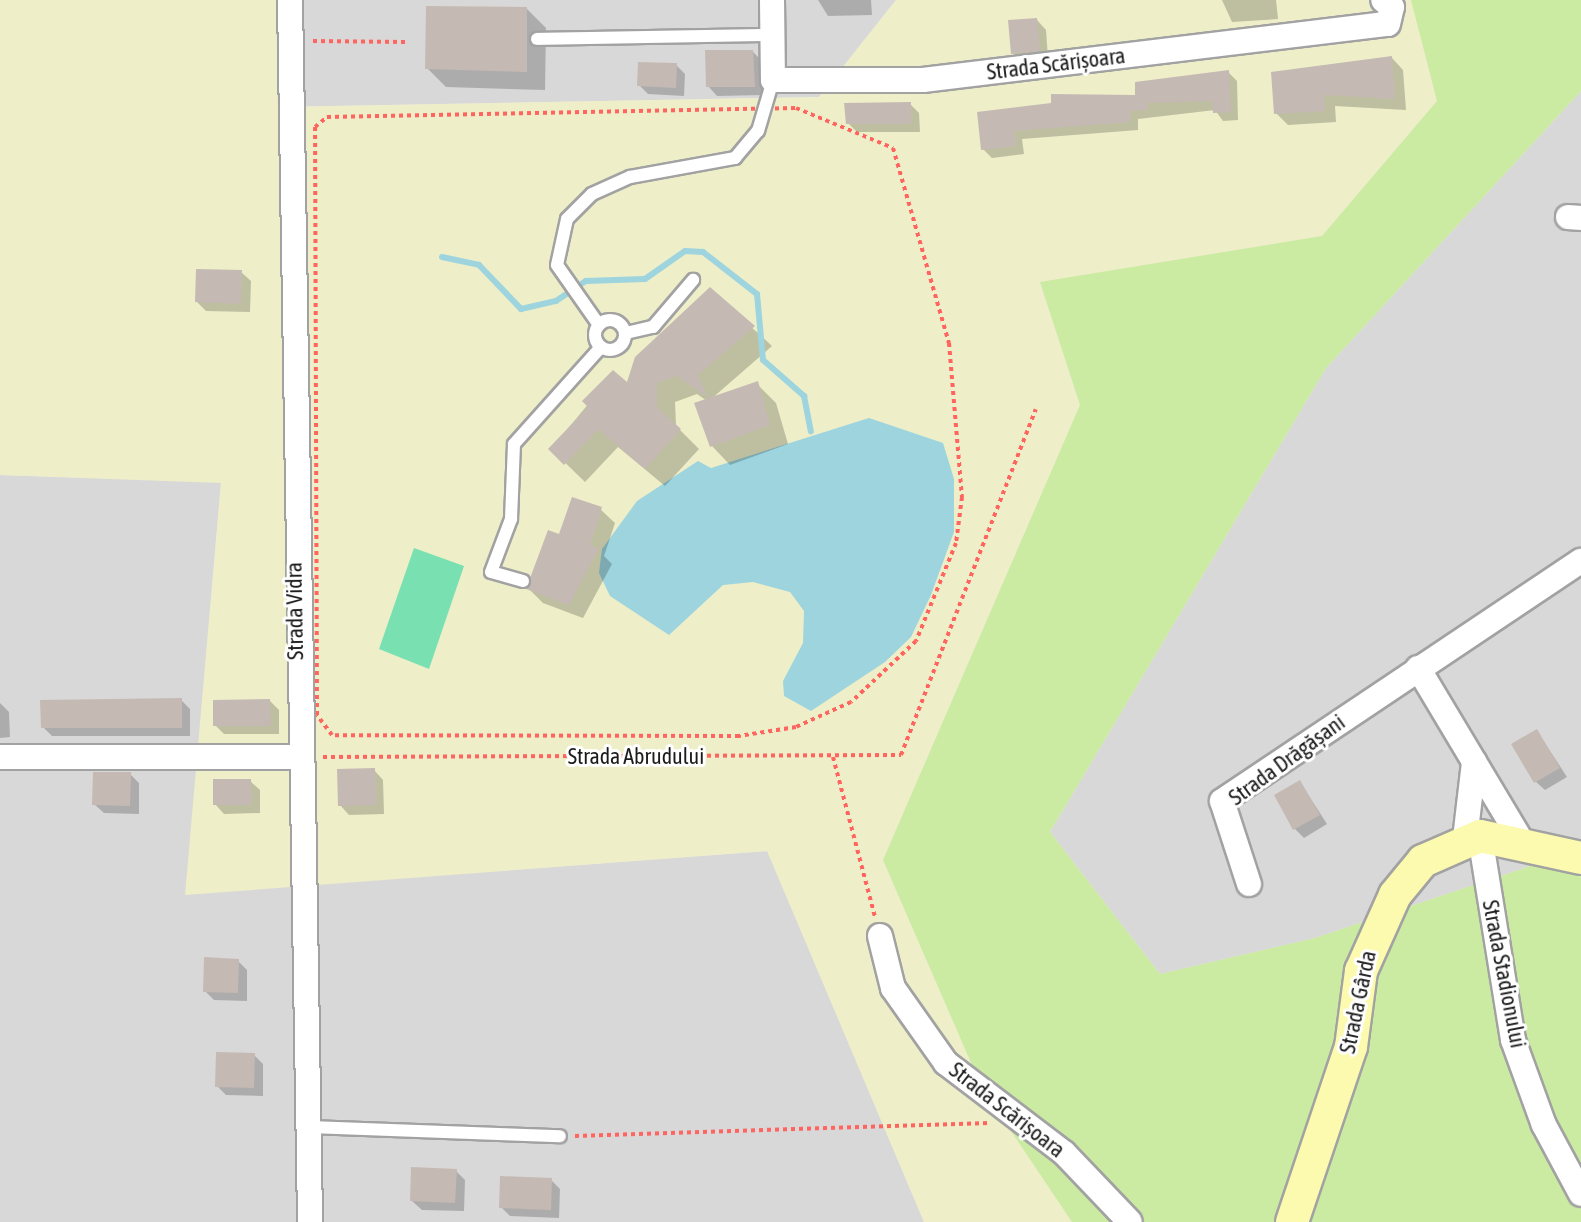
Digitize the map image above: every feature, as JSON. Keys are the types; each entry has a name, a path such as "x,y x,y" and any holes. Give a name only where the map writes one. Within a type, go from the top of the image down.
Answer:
{"street":[{"name":"Strada Vidra","path":"290,0 297,757 310,1222"},
{"path":"772,0 773,80"},
{"name":"Strada Scărișoara","path":"773,80 923,80 1388,24 1392,7 1383,0"},
{"name":"Strada Drăgășani","path":"1249,884 1222,801 1581,561"},
{"path":"1418,668 1521,840"},
{"path":"0,757 297,757"},
{"path":"1474,762 1473,838 1521,840 1581,858"},
{"name":"Strada Stadionului","path":"1473,838 1513,1040 1544,1125 1581,1194"},
{"name":"Strada Gârda","path":"1292,1222 1351,1047 1374,931 1423,861 1473,838"},
{"name":"Strada Scărișoara","path":"880,936 893,988 911,1022 946,1063 1016,1121 1064,1153 1130,1222"}],"lane":[{"path":"537,39 772,35"},
{"path":"523,581 491,572 511,519 514,444 601,347 599,325 564,281 557,243 567,219 592,194 630,177 735,158 758,131 773,80"},
{"path":"601,347 616,350 626,333 653,327 693,280"},
{"path":"599,325 616,320 626,333"},
{"path":"309,1127 560,1136"}],"path":[{"path":"290,41 407,42"},
{"path":"766,107 809,112 882,140 898,157 949,343 963,453 956,543 916,641 851,702 796,727 739,736 332,735 317,715 315,127 327,117 766,107"},
{"name":"Strada Abrudului","path":"297,757 901,755 1036,409"},
{"path":"833,757 880,936"},
{"path":"560,1136 1016,1121"}],"shaded area":[{"path":"276,0 896,0 819,97 277,107"},
{"path":"1581,91 1581,849 1315,938 1160,974 1050,832 1326,368"},
{"path":"0,475 221,482 186,894 768,851 924,1222 0,1222"}],"green space":[{"path":"0,0 276,0 278,107 819,97 896,0 1411,0 1437,101 1322,236 1040,283 1080,405 883,860 982,1088 1072,1222 924,1222 767,851 185,895 221,483 0,475"},
{"path":"1411,0 1581,0 1581,91 1326,368 1050,832 1160,974 1315,938 1581,849 1581,1222 1072,1222 982,1088 883,860 1080,405 1040,282 1322,236 1437,101"},
{"path":"414,548 464,566 429,669 379,649"}],"water":[{"path":"869,418 943,443 954,479 954,532 931,595 911,637 885,662 811,711 784,696 783,681 803,643 804,611 790,592 753,582 723,585 669,635 610,596 599,573 602,549 637,501 698,461 711,468"}],"building":[{"path":"426,6 527,7 527,72 425,69"},
{"path":"1037,18 1040,51 1011,54 1008,20"},
{"path":"705,50 753,50 755,87 706,87"},
{"path":"1392,56 1395,99 1324,95 1325,111 1274,114 1271,72"},
{"path":"638,62 677,63 676,88 637,86"},
{"path":"1229,70 1231,112 1213,113 1212,101 1148,103 1148,110 1130,111 1130,122 1014,131 1016,146 981,150 977,112 1051,103 1051,94 1135,95 1135,82"},
{"path":"911,102 911,124 846,124 844,103"},
{"path":"196,269 242,270 241,304 195,302"},
{"path":"710,287 755,326 698,375 707,397 677,376 657,383 657,407 681,429 645,469 598,429 564,465 548,449 588,407 582,401 613,370 627,382 635,357"},
{"path":"758,381 770,425 710,447 694,403"},
{"path":"572,497 602,507 590,545 599,548 569,605 526,589 548,530 559,534"},
{"path":"182,698 182,728 41,728 40,700"},
{"path":"270,699 271,726 213,726 213,700"},
{"path":"1537,729 1560,768 1534,783 1511,744"},
{"path":"375,768 376,805 338,806 337,769"},
{"path":"93,772 131,772 130,806 92,805"},
{"path":"213,779 251,779 252,805 213,805"},
{"path":"1300,780 1320,815 1293,830 1274,795"},
{"path":"204,957 239,959 238,993 203,992"},
{"path":"216,1052 255,1053 254,1088 215,1087"},
{"path":"411,1167 457,1169 455,1203 410,1201"},
{"path":"500,1176 552,1178 551,1210 499,1208"}],"waterway":[{"path":"442,257 479,265 521,309 556,301 586,281 645,279 685,251 703,252 757,294 763,360 804,396 811,431"}]}
